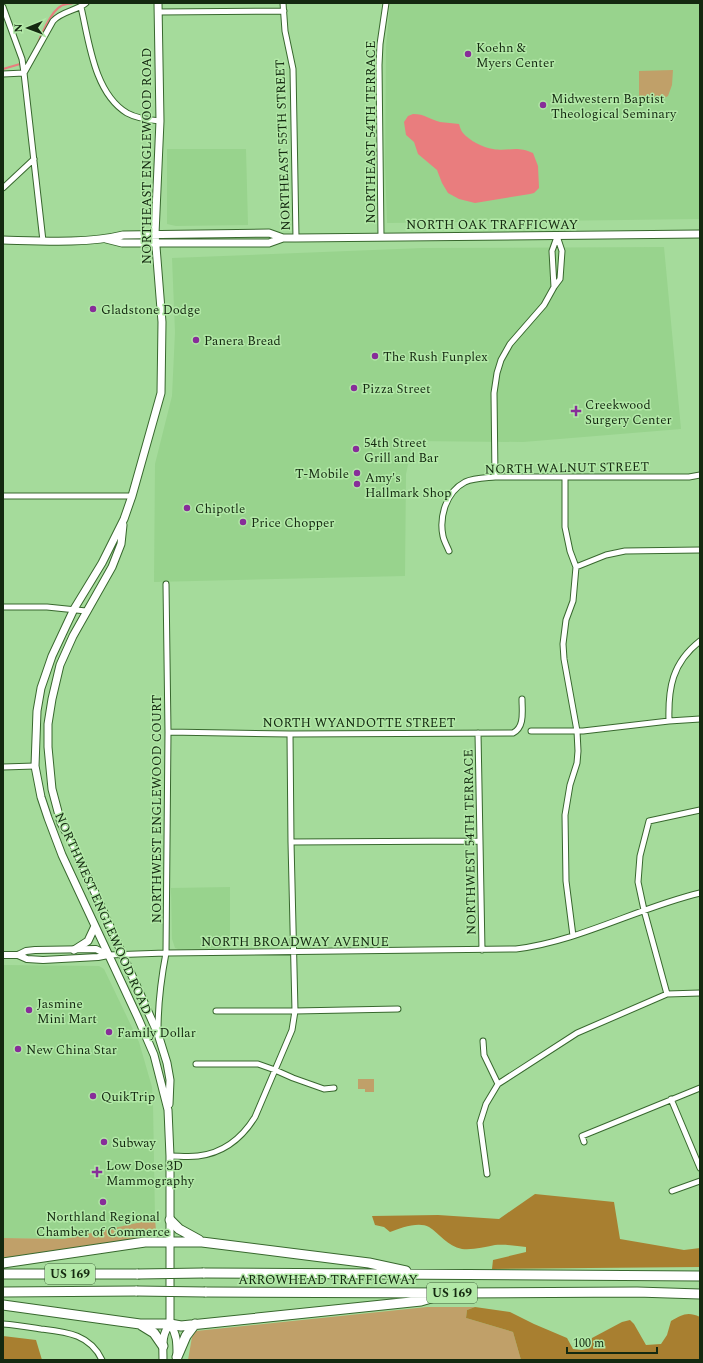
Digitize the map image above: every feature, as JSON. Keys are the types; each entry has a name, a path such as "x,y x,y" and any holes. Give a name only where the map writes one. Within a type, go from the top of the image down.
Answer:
{"highway":[{"path":"170,1220 179,1230 202,1242"},
{"path":"3,1263 144,1242 202,1242 369,1263 425,1275"},
{"name":"ARROWHEAD TRAFFICWAY","path":"3,1274 700,1276"},
{"name":"ARROWHEAD TRAFFICWAY","path":"3,1292 637,1292 700,1294"},
{"path":"3,1306 140,1324 170,1324 181,1326 421,1301 452,1293"},
{"path":"140,1324 154,1333 163,1346"},
{"path":"177,1359 186,1336 195,1324"}],"main road":[{"name":"NORTHEAST ENGLEWOOD ROAD","path":"74,609 102,563 124,519 161,393 162,322 156,243 160,120 158,3"},
{"name":"NORTH OAK TRAFFICWAY","path":"3,240 43,241 106,239 123,235 269,233 283,238 700,234"},
{"name":"NORTH OAK TRAFFICWAY","path":"106,239 122,243 269,243 283,238"},
{"name":"NORTHEAST ENGLEWOOD ROAD","path":"86,611 112,567 121,544 124,519"},
{"name":"NORTHWEST ENGLEWOOD ROAD","path":"74,609 52,656 41,688 36,711 35,766 41,797 62,855 154,1055 168,1110"},
{"name":"NORTHWEST ENGLEWOOD ROAD","path":"86,611 60,665 52,699 48,724 50,775 61,823 75,848 158,1034 167,1062 170,1080 168,1110 170,1156 170,1324 165,1330 163,1338 163,1360"},
{"path":"74,950 88,941 95,926"},
{"name":"NORTHWEST ENGLEWOOD ROAD","path":"170,1324 175,1330 177,1338 177,1359"}],"street":[{"name":"NORTHEAST 55TH STREET","path":"283,3 286,36 293,69 296,238"},
{"name":"NORTHEAST 54TH TERRACE","path":"381,237 379,65 380,44 386,3"},
{"path":"24,73 53,21 58,15 84,5 96,70 103,88 118,106 126,112 140,118 160,120"},
{"path":"3,7 22,59 43,241"},
{"path":"158,12 284,11"},
{"path":"3,74 24,73"},
{"path":"3,188 34,159"},
{"path":"554,287 552,251 557,236"},
{"path":"496,477 494,392 497,373 501,360 510,344 544,305 560,279 562,251 557,236"},
{"name":"NORTH WALNUT STREET","path":"449,551 443,538 442,525 444,512 449,498 459,486 466,482 480,478 496,477 689,477 700,475"},
{"path":"565,477 565,527 570,551 576,567 573,601 566,620 563,644 564,659 577,731 578,751 565,815 566,881 573,936"},
{"path":"3,496 132,496"},
{"path":"576,567 606,554 625,551 700,550"},
{"name":"NORTHWEST ENGLEWOOD COURT","path":"158,1034 161,976 166,953 168,732 166,584"},
{"path":"3,607 47,607 86,611"},
{"path":"669,721 669,698 674,674 686,654 700,641"},
{"name":"NORTH WYANDOTTE STREET","path":"168,732 290,734 513,733 516,732 522,722 522,699"},
{"path":"531,731 577,731 700,719"},
{"name":"NORTHWEST 54TH TERRACE","path":"478,733 482,950"},
{"path":"170,1156 195,1156 208,1154 226,1147 241,1136 255,1117 292,1030 294,1011 290,842 290,734"},
{"path":"3,767 35,766"},
{"path":"667,994 644,910 638,882 639,869 649,821 700,810"},
{"path":"290,842 479,841"},
{"name":"NORTH BROADWAY AVENUE","path":"18,955 26,959 43,960 98,957 108,955 166,953 516,949 533,947 573,936 682,897 700,893"},
{"name":"NORTH BROADWAY AVENUE","path":"3,955 18,955 26,951 35,950 96,949 108,955"},
{"path":"487,1174 480,1123 486,1104 498,1084 577,1033 667,994 700,993"},
{"path":"216,1011 398,1009"},
{"path":"483,1041 484,1054 498,1084"},
{"path":"196,1064 258,1064 324,1089 334,1088"},
{"path":"584,1142 582,1136 700,1088"},
{"path":"672,1099 700,1168"},
{"path":"672,1191 700,1181"},
{"path":"3,1324 68,1332 87,1341 94,1347 102,1360"}],"shaded area":[{"name":"Midwestern Baptist Theological Seminary","path":"390,3 700,3 700,219 387,223 385,164 386,47"},
{"path":"673,70 672,85 668,96 659,101 639,101 639,71"},
{"path":"413,114 424,116 440,122 459,124 466,136 485,147 499,150 521,149 533,153 538,166 539,188 534,193 530,194 475,203 459,199 448,193 437,170 418,154 414,142 406,135 404,122 408,116"},
{"path":"167,149 246,149 248,225 176,226 167,224"},
{"path":"664,247 681,429 523,442 413,441 406,474 405,576 154,582 155,464 172,396 175,332 172,258 423,248"},
{"path":"230,887 230,948 175,948 172,939 171,888"},
{"path":"3,965 99,966 104,969 139,1042 152,1087 155,1219 64,1239 3,1238"},
{"path":"358,1079 374,1079 374,1092 365,1092 365,1089 358,1089"},
{"path":"535,1194 614,1202 620,1239 684,1250 700,1248 700,1267 492,1269 493,1260 526,1252 526,1247 495,1245 475,1249 462,1249 444,1240 425,1225 410,1226 390,1232 384,1227 375,1225 372,1216 438,1215 499,1219"},
{"path":"155,1219 156,1231 147,1237 3,1258 3,1238 64,1239"},
{"path":"427,1307 475,1307 467,1310 466,1318 513,1332 521,1360 188,1360 192,1337 196,1331"},
{"path":"475,1307 510,1312 567,1338 573,1349 582,1350 589,1348 592,1338 622,1322 630,1320 634,1324 646,1345 661,1344 667,1335 671,1321 688,1314 692,1314 700,1317 700,1360 521,1360 513,1332 466,1318 467,1310"},
{"path":"3,1336 36,1340 42,1360 3,1360"}],"waterway":[{"path":"36,48 53,13 62,5 73,3"},
{"path":"3,69 20,64"}],"place":[{"name":"Koehn & Myers Center","path":"468,54"},
{"name":"Midwestern Baptist Theological Seminary","path":"543,105"},
{"name":"Gladstone Dodge","path":"93,309"},
{"name":"Panera Bread","path":"196,340"},
{"name":"The Rush Funplex","path":"375,356"},
{"name":"Pizza Street","path":"354,388"},
{"name":"Creekwood Surgery Center","path":"576,411"},
{"name":"54th Street Grill and Bar","path":"356,449"},
{"name":"T-Mobile","path":"357,473"},
{"name":"Amy's Hallmark Shop","path":"357,484"},
{"name":"Chipotle","path":"187,508"},
{"name":"Price Chopper","path":"243,522"},
{"name":"Jasmine Mini Mart","path":"29,1010"},
{"name":"Family Dollar","path":"109,1032"},
{"name":"New China Star","path":"18,1049"},
{"name":"QuikTrip","path":"93,1096"},
{"name":"Subway","path":"104,1142"},
{"name":"Low Dose 3D Mammography","path":"97,1172"},
{"name":"Northland Regional Chamber of Commerce","path":"103,1202"}]}
